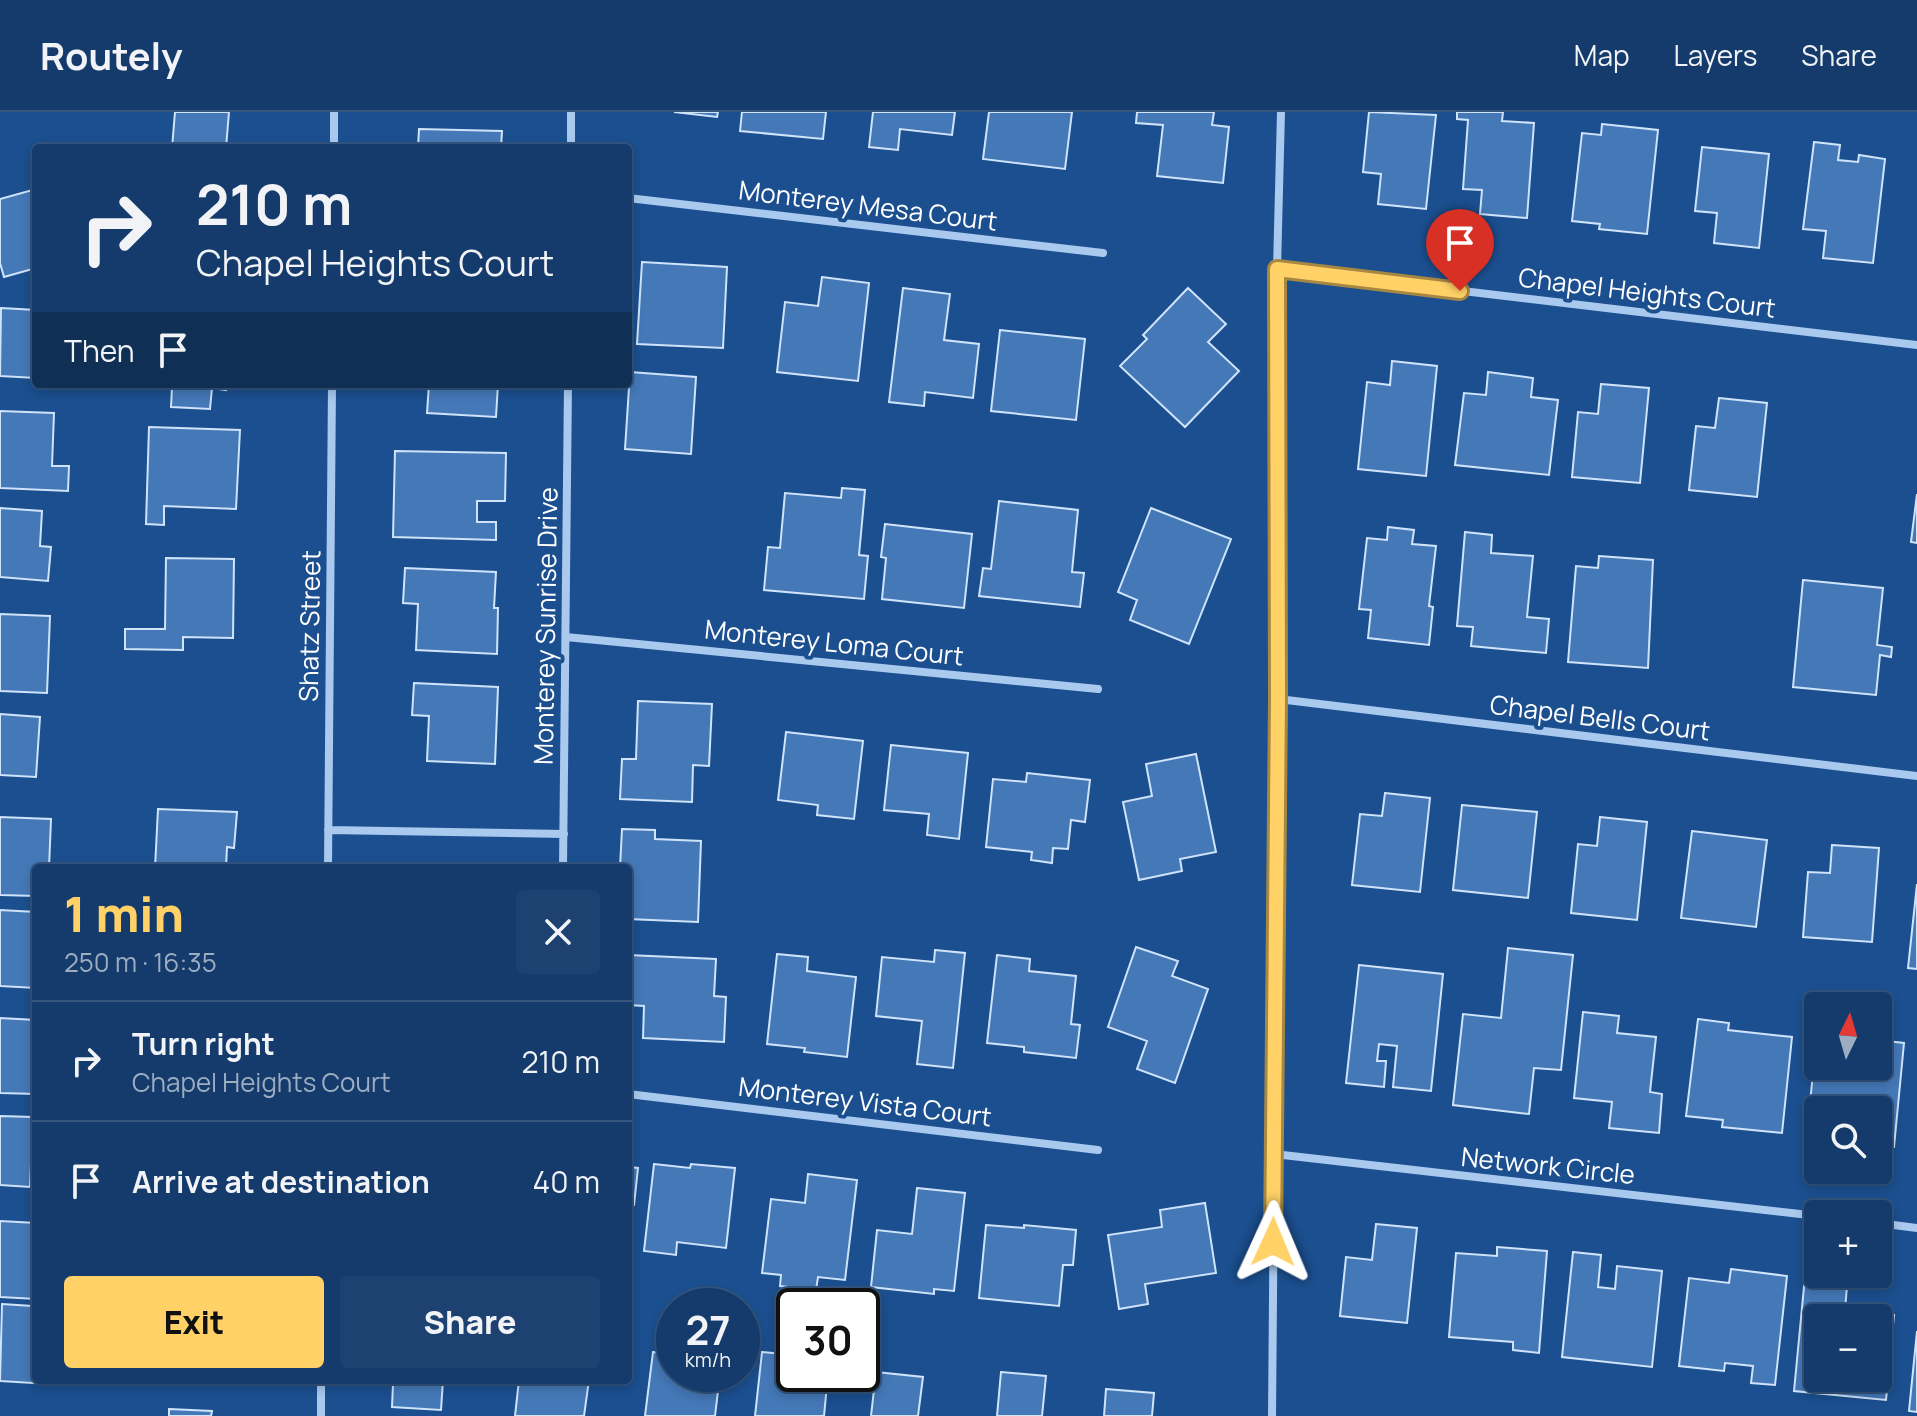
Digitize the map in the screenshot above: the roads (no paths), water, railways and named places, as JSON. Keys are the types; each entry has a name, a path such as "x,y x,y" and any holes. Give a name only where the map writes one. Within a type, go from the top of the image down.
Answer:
{"street":[{"path":"334,112 334,144"},
{"path":"571,112 571,144"},
{"path":"1272,1416 1278,699 1277,269 1281,112"},
{"name":"Monterey Mesa Court","path":"632,198 1103,253"},
{"name":"Chapel Heights Court","path":"1277,269 1917,345"},
{"name":"Shatz Street","path":"328,864 332,388"},
{"name":"Monterey Sunrise Drive","path":"563,864 568,388"},
{"name":"Monterey Loma Court","path":"566,637 1098,689"},
{"name":"Chapel Bells Court","path":"1278,699 1917,776"},
{"path":"328,830 564,834"},
{"name":"Monterey Vista Court","path":"632,1094 1098,1150"},
{"name":"Network Circle","path":"1274,1154 1804,1214"},
{"path":"1892,1225 1917,1228"},
{"path":"321,1384 321,1416"}]}
